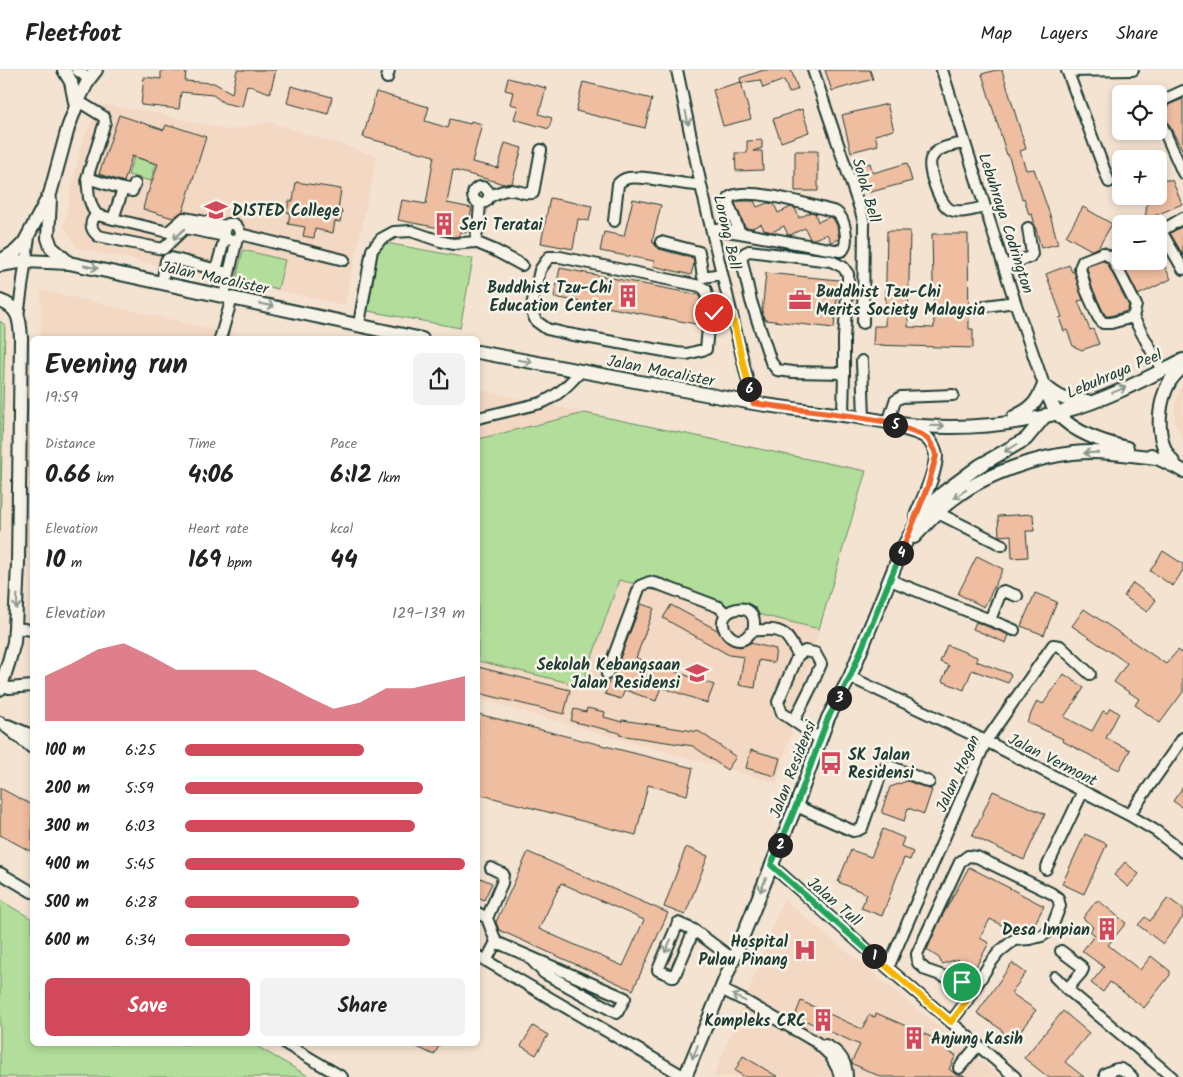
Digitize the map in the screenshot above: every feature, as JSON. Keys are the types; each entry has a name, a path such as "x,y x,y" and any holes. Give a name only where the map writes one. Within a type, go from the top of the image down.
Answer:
{"main road":[{"path":"64,70 71,82 77,104"},
{"path":"0,261 16,251 24,243 50,194 68,128 77,104 93,75"},
{"path":"50,194 48,238 52,246 69,263"},
{"name":"Jalan Macalister","path":"0,265 25,261 69,263 409,336"},
{"path":"0,301 9,304 15,309 20,332 20,456 15,628 14,642 1,687"},
{"name":"Jalan Macalister","path":"480,352 788,409 843,414 922,426 956,427 1000,423 1052,414"},
{"name":"Lebuhraya Peel","path":"1052,414 1064,412 1097,400 1183,360"},
{"path":"1179,469 1166,450 1161,427 1162,404 1165,392 1172,379 1183,366"},
{"path":"1000,423 1025,412 1035,404 1044,385 1055,395 1072,401 1097,400"},
{"name":"Lebuhraya Codrington","path":"1044,385 1047,407 1052,414"},
{"path":"1052,414 1092,437 1157,458 1179,469"},
{"name":"Jalan Residensi","path":"685,1077 796,806 828,718 850,677 902,549 919,520 944,492 979,466 1026,439 1052,414"},
{"path":"888,422 928,439 936,456 928,486 902,549"},
{"path":"902,549 954,498 999,473 1037,460 1074,453 1112,452 1157,458"}],"street":[{"path":"78,70 93,75"},
{"name":"Lorong Bell","path":"677,70 701,185 753,403"},
{"name":"Solok Bell","path":"813,70 864,223 863,323"},
{"name":"Lebuhraya Codrington","path":"942,70 1015,302 1044,385"},
{"path":"1109,182 1067,70 1133,70"},
{"path":"1167,98 1183,91"},
{"path":"77,104 104,117 105,122 87,178 88,198 98,215 168,232 184,218 225,233 231,240 239,236 344,260"},
{"path":"1167,137 1183,173"},
{"path":"964,143 948,146 938,151 932,158 930,166 939,195 948,210 957,212 985,207"},
{"path":"480,204 487,201 489,197 507,190 528,194 533,193 541,150"},
{"name":"Lorong Bell","path":"614,221 618,184 625,178 635,177 701,185"},
{"path":"87,178 132,191 135,184"},
{"path":"480,204 473,199 472,193 475,188 481,187 486,189 489,197"},
{"path":"113,219 123,189"},
{"path":"712,229 840,251 843,250 846,244 841,216 836,212 763,194 735,194 730,197 728,203 740,233"},
{"path":"474,242 478,228 480,204"},
{"path":"98,215 91,224 93,231 98,236 162,249 185,228 225,233"},
{"path":"1183,218 1161,231 1183,269"},
{"path":"216,270 225,233 232,223 240,229 229,273 228,297 221,336"},
{"path":"1004,266 1030,257 1032,254 1028,228"},
{"path":"359,324 372,250 381,239 394,232 411,232 453,244 474,242 522,265"},
{"path":"18,316 30,233"},
{"path":"661,242 699,252 703,276 722,274"},
{"path":"843,414 844,374 844,338 848,274 843,266 831,262 750,251 744,253 740,257 750,301 771,362 777,370 844,374"},
{"path":"1133,317 1103,323 1098,317 1086,290 1080,268 1083,261 1103,253 1112,258 1136,305 1133,317 1162,370"},
{"path":"706,290 709,318 706,349 688,354 546,329 536,321 531,310 540,270 549,257 560,257 690,283 706,290 725,287"},
{"path":"162,283 166,262 171,258 229,273"},
{"path":"986,306 1015,302"},
{"path":"708,313 732,314"},
{"path":"862,361 864,418"},
{"path":"480,418 550,400 563,390 581,371"},
{"path":"888,422 895,401 901,397 953,395"},
{"path":"938,513 1002,545"},
{"path":"890,580 1014,630"},
{"path":"607,674 640,586 650,582 661,585 718,607 726,614"},
{"path":"990,620 1001,592 1004,591 1017,596"},
{"path":"740,608 747,611 753,616 755,624 753,631 747,638 738,640 730,637 724,631 723,622 726,614 732,609 740,608"},
{"path":"15,628 30,630"},
{"path":"753,631 774,629 781,631 789,639 798,655"},
{"name":"Jalan Hogan","path":"888,968 986,741 1053,645 1060,646 1090,674"},
{"path":"794,721 821,664 815,652 805,651 798,655 778,702 782,713 820,739"},
{"name":"Jalan Vermont","path":"850,677 986,741 1130,814 1183,852"},
{"path":"1,687 30,686"},
{"path":"0,722 30,734"},
{"path":"0,722 30,746"},
{"path":"1130,814 1183,738"},
{"path":"796,806 853,831 862,828 882,770 886,767 892,767 929,782"},
{"path":"1046,869 1083,791"},
{"path":"951,1022 966,1002 999,952 1014,940 1042,936 1052,930 1060,906 1058,898 1051,893 977,857 968,856 960,862 917,954 918,963 926,970 975,987"},
{"name":"Jalan Tull","path":"771,865 978,1045 1002,1072 1015,1077"},
{"path":"487,918 502,883 503,874 491,868"},
{"path":"0,873 30,891"},
{"path":"480,914 487,918 496,942 529,956 625,998 617,1013 544,973 529,956"},
{"path":"694,930 674,977 658,970 678,923 694,930 733,959"},
{"path":"496,942 482,959 685,1077"},
{"path":"1061,951 1083,969 1067,989"},
{"path":"1055,977 1167,1075"},
{"path":"721,989 816,1042 830,1055 840,1077"},
{"path":"816,1042 826,1045 839,1054 847,1077"},
{"path":"959,1068 978,1045"},
{"path":"289,1046 342,1077"},
{"path":"1105,1074 1116,1068 1121,1068 1132,1077"}],"shaded area":[{"name":"DISTED College","path":"100,104 151,112 228,130 269,122 377,156 345,305 77,248 64,227 82,142"},
{"path":"41,290 244,336 41,336"},
{"path":"1183,386 1183,442 1175,422 1175,405 1180,389"},
{"path":"480,389 585,413 480,439"},
{"name":"Sekolah Kebangsaan Jalan Residensi","path":"619,580 819,629 777,783 480,700 480,661 582,686"},
{"name":"Hospital Pulau Pinang","path":"783,899 1000,1077 713,1077 745,1001"}],"green space":[{"path":"134,157 156,164 151,181 128,175"},
{"path":"370,240 473,259 460,328 357,309"},
{"path":"243,250 285,260 278,289 236,279"},
{"path":"0,321 5,325 0,532"},
{"path":"585,413 866,471 819,629 619,580 582,686 480,661 480,439"},
{"path":"0,900 30,918 30,1046 256,1046 310,1077 0,1077"}],"building":[{"path":"161,70 186,72 185,81 214,83 232,93 237,70 276,70 270,93 247,85 242,107 224,103 213,95 181,92 179,109 141,105 144,77 161,79"},
{"path":"764,70 791,70 798,89 789,93 784,80 763,88 760,80 741,83 740,78"},
{"path":"825,70 870,70 873,79 832,91"},
{"path":"1002,70 1026,149 1020,151 1026,170 1034,169 1058,244 1041,248 1032,214 1029,215 1024,198 1022,199 982,74"},
{"path":"508,78 546,88 539,114 552,118 549,129 514,119 518,106 510,104 513,92 505,90"},
{"path":"583,82 652,99 645,128 576,111"},
{"path":"741,82 751,119 723,126 713,90"},
{"path":"291,86 332,97 328,114 287,103"},
{"path":"376,92 429,107 425,121 448,128 450,119 470,124 471,121 482,124 472,162 498,168 505,143 522,148 512,183 503,184 453,170 447,203 472,208 466,233 460,232 460,236 453,237 442,234 444,229 398,220 402,200 426,204 434,156 363,137"},
{"path":"1183,99 1183,151 1167,120 1168,105"},
{"path":"887,104 894,130 875,135 878,145 851,152 842,115"},
{"path":"802,109 809,132 781,142 773,119"},
{"path":"119,115 164,130 166,125 173,126 206,137 183,211 173,218 143,209 158,164 132,156 124,182 99,174"},
{"path":"762,140 762,148 753,151 762,151 763,170 736,171 735,153 747,153 747,141"},
{"path":"795,151 818,151 818,191 795,191"},
{"path":"870,163 873,173 907,163 912,181 867,193 859,166"},
{"path":"1167,180 1172,180 1182,204 1157,215 1146,215 1147,205 1167,205"},
{"path":"296,182 341,189 338,210 342,211 340,222 335,221 333,233 315,229 314,238 303,236 305,227 288,224 290,213 287,212 289,201 293,201"},
{"path":"550,198 592,206 589,221 578,219 573,249 541,243"},
{"path":"633,199 661,205 652,242 659,249 693,258 694,263 691,275 653,266 654,261 600,251 604,232 624,236"},
{"path":"754,201 757,207 767,203 774,204 778,213 791,207 795,208 799,218 811,212 815,213 818,222 829,217 833,218 837,226 839,239 831,242 827,234 810,239 805,228 788,235 784,226 772,232 764,230 761,224 752,228 745,227 735,203"},
{"path":"1083,207 1112,224 1098,248 1091,250 1066,236"},
{"path":"1183,226 1183,255 1170,233"},
{"path":"887,231 910,231 908,327 934,328 932,234 968,234 969,329 973,329 973,348 873,345 874,326 885,326"},
{"path":"1103,261 1107,263 1129,306 1127,311 1106,316 1092,288 1087,268"},
{"path":"1069,265 1072,272 1074,271 1083,300 1078,301 1090,330 1093,329 1099,344 1082,350 1073,346 1067,330 1064,331 1059,318 1062,317 1046,274"},
{"name":"Buddhist Tzu-Chi Education Center","path":"560,268 700,295 696,324 554,297"},
{"path":"1126,270 1166,270 1171,279 1138,295"},
{"name":"Buddhist Tzu-Chi Merits Society Malaysia","path":"766,273 839,280 834,328 765,320 762,313"},
{"path":"1033,514 1034,531 1026,531 1028,557 1012,558 1011,535 999,536 998,516"},
{"path":"1163,551 1183,564 1183,570 1173,586 1150,571"},
{"path":"977,556 1003,569 984,607 958,594"},
{"path":"1133,583 1156,600 1147,612 1124,596"},
{"path":"1035,593 1057,602 1044,635 1021,626"},
{"path":"641,604 654,608 636,658 714,685 707,703 661,687 656,701 625,690 621,699 605,694"},
{"path":"671,605 719,631 723,639 732,645 741,647 750,643 776,649 774,663 759,660 755,688 739,685 744,657 729,655 663,618"},
{"path":"1084,609 1166,664 1178,650 1183,654 1183,692 1160,723 1135,705 1139,699 1114,682 1127,663 1072,626"},
{"path":"976,622 1009,635 1006,643 973,629"},
{"path":"947,645 977,657 976,661 1011,674 1008,683 972,670 964,690 942,681 949,666 940,662"},
{"path":"480,668 570,690 564,714 480,693"},
{"path":"1064,674 1084,688 1064,717 1092,731 1103,711 1107,713 1110,708 1119,713 1106,738 1130,750 1119,770 1062,741 1063,739 1027,722 1037,701 1043,704"},
{"path":"587,708 605,712 604,717 622,722 622,720 700,732 736,757 727,770 693,746 619,735 620,733 571,721 574,709 586,712"},
{"path":"480,715 693,768 687,795 648,785 636,835 480,795"},
{"path":"751,750 780,758 775,776 746,768"},
{"path":"907,781 932,790 924,814 908,808 904,821 882,813 890,787"},
{"path":"1183,787 1183,808 1173,801"},
{"path":"0,788 30,804 30,851 0,835"},
{"path":"993,791 1045,814 1024,860 972,836"},
{"path":"883,829 904,838 901,846 913,852 910,860 904,858 882,916 861,908 867,894 838,882 851,850 871,857"},
{"path":"1085,834 1107,844 1084,894 1062,884"},
{"path":"686,847 708,856 685,915 664,907"},
{"path":"528,852 668,913 633,990 499,930 496,922","holes":["561,883 644,920 623,966 539,929"]},
{"path":"1125,862 1139,874 1128,887 1114,875"},
{"path":"969,867 1044,906 1031,931 1024,928 1021,933 1016,933 990,919 980,938 989,943 972,974 961,968 958,959 942,964 939,958 927,950 939,922"},
{"path":"480,878 492,883 484,900 480,898"},
{"path":"1168,898 1183,909 1183,917 1163,944 1138,925 1145,917 1150,921"},
{"path":"1096,901 1099,901 1126,923 1108,945 1140,970 1151,956 1170,971 1170,975 1144,1008 1110,982 1103,992 1091,983 1104,967 1082,951 1095,935 1090,931 1093,927 1083,918"},
{"path":"1012,963 1026,973 1011,993 1036,1010 1014,1040 977,1013"},
{"path":"801,1001 862,1029 869,1015 875,1017 876,1013 952,1046 949,1052 956,1055 949,1069 955,1074 967,1077 881,1077 851,1063 860,1045 795,1016"},
{"path":"1063,1011 1089,1033 1065,1062 1084,1077 1048,1077 1024,1058"},
{"path":"533,1026 548,1035 536,1055 521,1046"},
{"path":"415,1046 439,1046 434,1055"},
{"path":"743,1056 778,1077 745,1077 735,1071"}],"place":[{"name":"DISTED College","path":"216,210"},
{"name":"Seri Teratai","path":"444,224"},
{"name":"Buddhist Tzu-Chi Education Center","path":"628,296"},
{"name":"Buddhist Tzu-Chi Merits Society Malaysia","path":"800,300"},
{"name":"Sekolah Kebangsaan Jalan Residensi","path":"697,673"},
{"name":"SK Jalan Residensi","path":"831,763"},
{"name":"Desa Impian","path":"1107,929"},
{"name":"Hospital Pulau Pinang","path":"805,950"},
{"name":"Kompleks CRC","path":"823,1020"},
{"name":"Anjung Kasih","path":"914,1038"}],"route":[{"path":"714,313 732,314 753,403 788,409 843,414 888,422 922,435 928,439 935,451 936,456 928,486 850,677 828,718 796,806 771,865 951,1022 975,987 962,982"}]}
